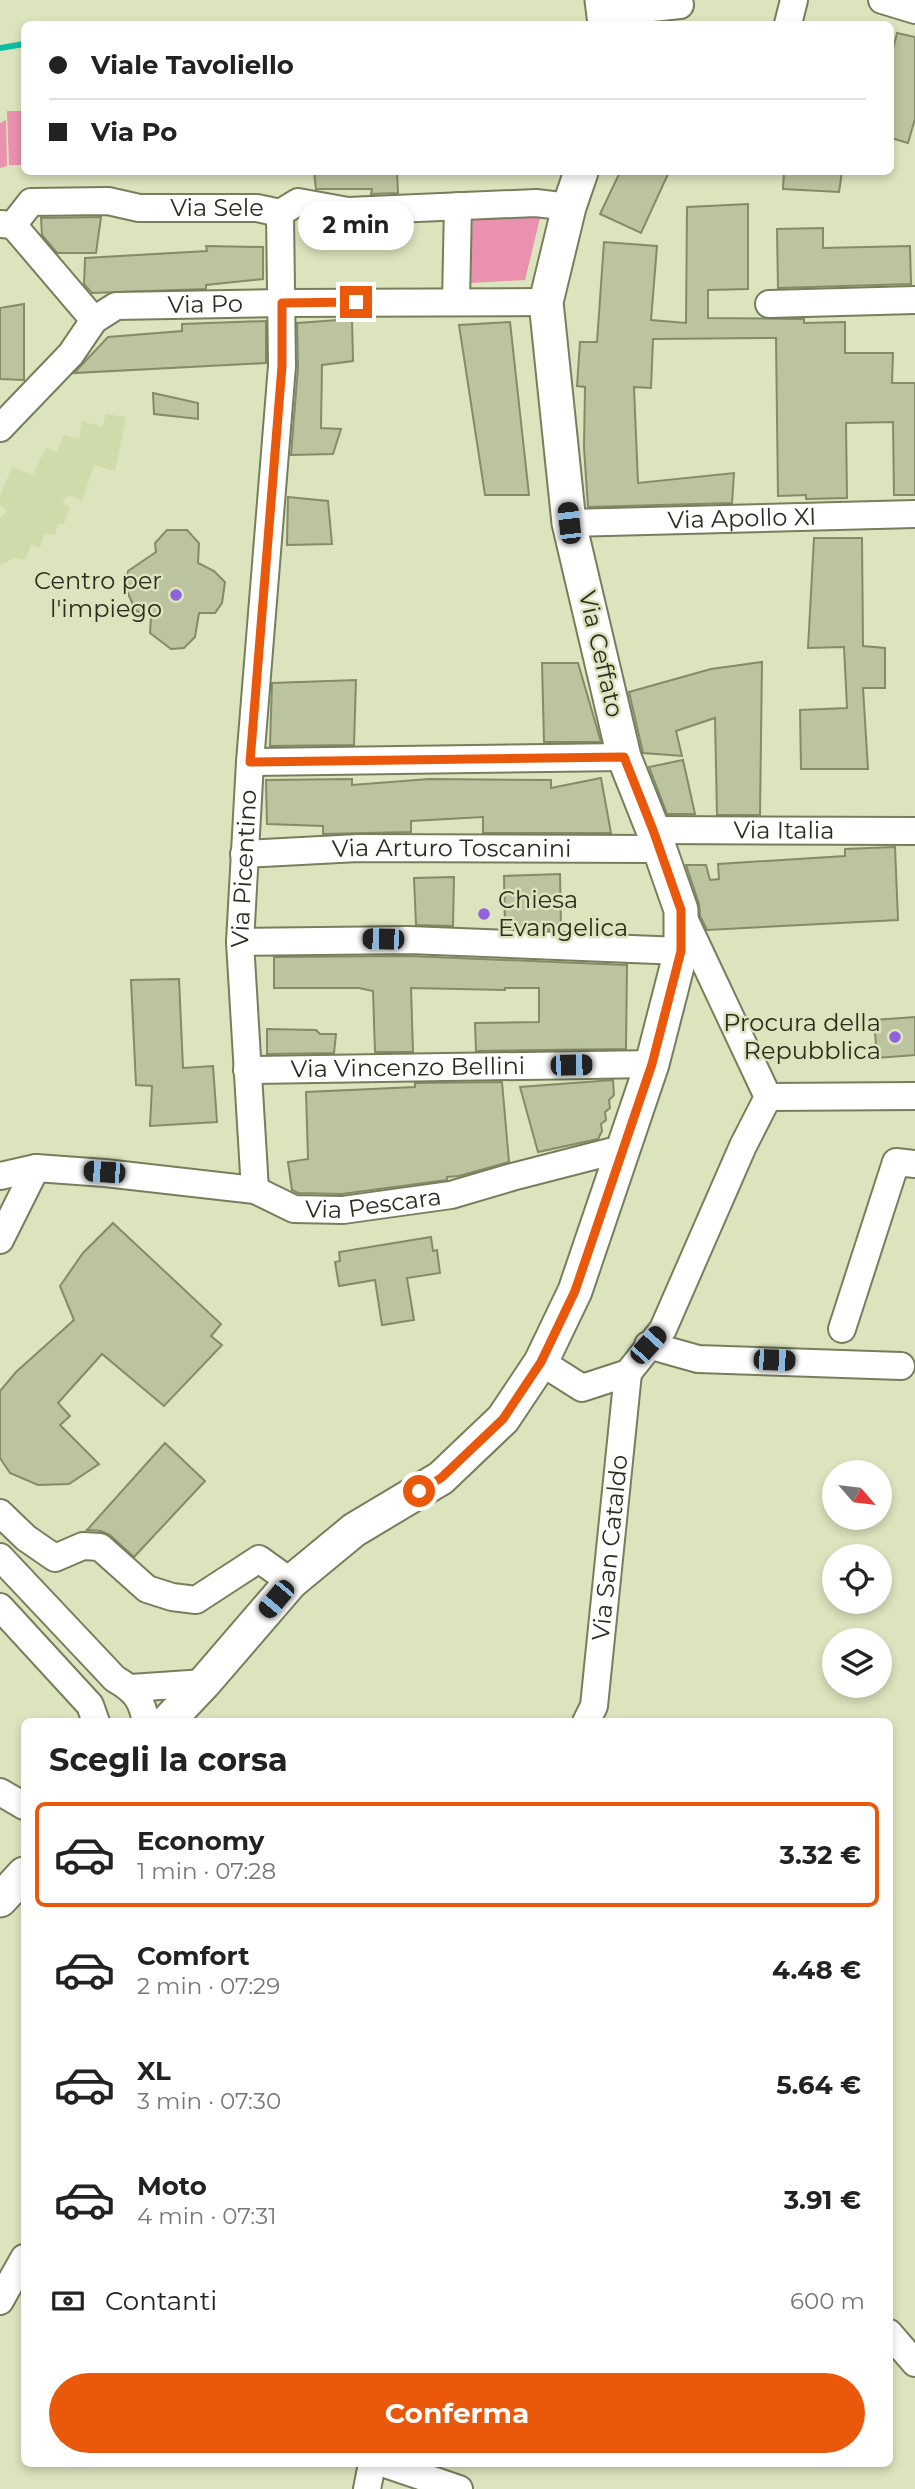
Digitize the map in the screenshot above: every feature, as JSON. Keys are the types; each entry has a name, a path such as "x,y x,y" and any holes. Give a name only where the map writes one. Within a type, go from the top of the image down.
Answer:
{"main road":[{"name":"Via Ceffato","path":"171,1718 291,1582 354,1530 441,1478 503,1419 541,1362 575,1291 652,1064 681,951 681,910 624,757 569,523 546,302 569,207 580,175"},
{"path":"0,1900 21,1877"}],"street":[{"path":"603,13 680,5 679,0"},
{"path":"789,21 794,0"},
{"path":"882,0 915,10"},
{"name":"Via Sele","path":"6,224 31,202 108,201 139,208 257,208 280,213 298,202 348,211 536,203 569,207"},
{"path":"456,301 458,205"},
{"name":"Via Picentino","path":"255,1190 240,942 250,762 282,366 280,213"},
{"path":"0,428 71,354 94,320 6,224"},
{"path":"769,304 915,300"},
{"name":"Via Po","path":"94,320 116,306 546,302"},
{"name":"Via Apollo XI","path":"569,523 915,514"},
{"path":"250,762 624,757"},
{"name":"Via Italia","path":"656,839 915,831"},
{"name":"Via Arturo Toscanini","path":"244,854 656,839"},
{"path":"681,910 768,1097"},
{"path":"240,942 409,940 681,951"},
{"name":"Via Vincenzo Bellini","path":"247,1070 652,1064"},
{"path":"768,1097 915,1097"},
{"path":"541,1362 583,1388 628,1373 663,1329 743,1146 768,1097"},
{"name":"Via Pescara","path":"0,1175 36,1168 104,1172 255,1190 294,1209 343,1210 451,1195 621,1149"},
{"path":"842,1329 896,1162 915,1164"},
{"path":"0,1240 36,1168"},
{"path":"648,1345 698,1359 901,1366"},
{"name":"Via San Cataldo","path":"588,1718 594,1706 628,1373"},
{"path":"0,1513 26,1538 55,1558 83,1546 100,1547 147,1589 172,1597 196,1600 259,1559 291,1582"},
{"path":"0,1557 115,1679 131,1688 144,1709 145,1718"},
{"path":"0,1607 90,1705 95,1718"},
{"path":"131,1688 204,1683"},
{"path":"0,1791 21,1804"},
{"path":"0,2301 21,2264"},
{"path":"893,2338 915,2363"},
{"path":"367,2489 371,2467"},
{"path":"394,2467 459,2489"}],"shaded area":[{"path":"7,111 21,111 21,165 9,165"},
{"path":"6,120 7,166 0,168 0,123"},
{"path":"473,214 540,218 525,280 470,283"},
{"path":"106,414 126,417 115,471 94,465 82,501 70,495 62,502 70,507 64,524 58,524 55,535 45,533 40,548 31,545 25,560 14,558 0,565 0,519 7,510 0,506 0,496 12,467 33,475 46,447 56,453 64,435 79,439 82,421 102,427"}],"building":[{"path":"897,33 915,37 915,119 908,143 894,139 894,45"},
{"path":"314,175 397,175 398,193 371,194 372,189 316,189"},
{"path":"619,175 668,175 641,233 600,214"},
{"path":"784,175 842,175 839,192 783,189"},
{"path":"748,204 748,289 708,290 708,318 804,319 804,323 845,322 845,353 893,353 892,383 915,383 915,495 894,495 893,422 846,423 847,498 806,499 806,495 778,496 776,338 653,339 651,388 634,387 638,483 734,473 732,503 588,507 584,448 585,387 577,386 580,342 597,342 604,242 657,246 651,320 686,323 687,207"},
{"path":"101,217 96,253 57,253 42,235 41,218"},
{"path":"823,228 823,248 910,246 911,284 778,288 777,229"},
{"path":"206,246 263,247 263,279 206,285 206,289 92,293 84,284 85,258 207,251"},
{"path":"24,304 24,380 0,379 0,308"},
{"path":"352,319 353,361 322,365 321,428 341,429 333,454 291,455 298,367 297,323"},
{"path":"266,321 266,363 74,373 108,337 182,331 182,324"},
{"path":"510,322 529,495 485,495 459,325"},
{"path":"153,393 198,403 198,419 154,414"},
{"path":"288,497 328,501 332,544 287,545"},
{"name":"Centro per l'impiego","path":"167,530 187,530 199,543 198,563 214,571 225,582 222,603 215,613 199,613 195,637 184,648 171,649 150,633 151,616 136,611 125,587 128,571 156,552 155,543"},
{"path":"814,538 862,538 863,646 885,648 885,688 863,688 868,769 801,769 800,710 847,708 844,647 808,648"},
{"path":"762,662 760,815 717,815 715,718 676,731 682,756 643,753 629,692 711,669"},
{"path":"542,663 578,663 601,742 544,742"},
{"path":"356,680 354,745 270,746 272,683"},
{"path":"683,760 695,814 667,814 649,767"},
{"path":"601,778 611,833 483,833 483,817 411,821 411,832 323,834 323,826 267,824 266,780 352,779 352,785 429,779 551,780 551,788"},
{"path":"895,847 898,920 707,930 700,916 699,904 686,865 706,865 710,880 719,879 718,864 845,856 845,849"},
{"path":"560,874 561,930 505,928 504,876"},
{"path":"454,877 453,926 416,925 414,878"},
{"path":"409,956 627,965 626,1049 476,1051 475,1023 539,1022 539,988 411,988 413,1052 375,1052 373,991 359,988 274,988 274,957"},
{"path":"179,979 183,1068 213,1066 217,1122 150,1126 152,1086 136,1085 131,980"},
{"name":"Procura della Repubblica","path":"915,1017 915,1055 877,1058 874,1020"},
{"path":"267,1029 316,1030 320,1034 336,1034 334,1053 267,1054"},
{"path":"613,1080 614,1095 609,1100 610,1108 605,1112 606,1120 601,1124 602,1131 598,1139 538,1152 520,1087"},
{"path":"502,1082 509,1162 447,1177 447,1180 342,1194 298,1193 292,1190 288,1162 308,1159 306,1092 415,1087 415,1083"},
{"path":"113,1223 221,1324 211,1336 222,1345 164,1406 102,1354 58,1403 70,1416 60,1425 99,1464 69,1484 38,1485 10,1473 0,1458 0,1391 16,1372 74,1320 60,1286 83,1253"},
{"path":"431,1237 433,1251 437,1250 440,1273 407,1278 414,1320 382,1325 375,1280 339,1286 335,1262 340,1261 339,1252"},
{"path":"165,1443 205,1481 134,1557 110,1535 87,1530"}],"waterway":[{"path":"0,48 21,44"}],"place":[{"name":"Centro per l'impiego","path":"176,595"},
{"name":"Chiesa Evangelica","path":"484,914"},
{"name":"Procura della Repubblica","path":"895,1037"}],"route":[{"path":"356,302 282,303 282,366 250,762 624,757 681,910 681,951 652,1064 575,1291 541,1362 503,1419 441,1478 419,1491"}]}
